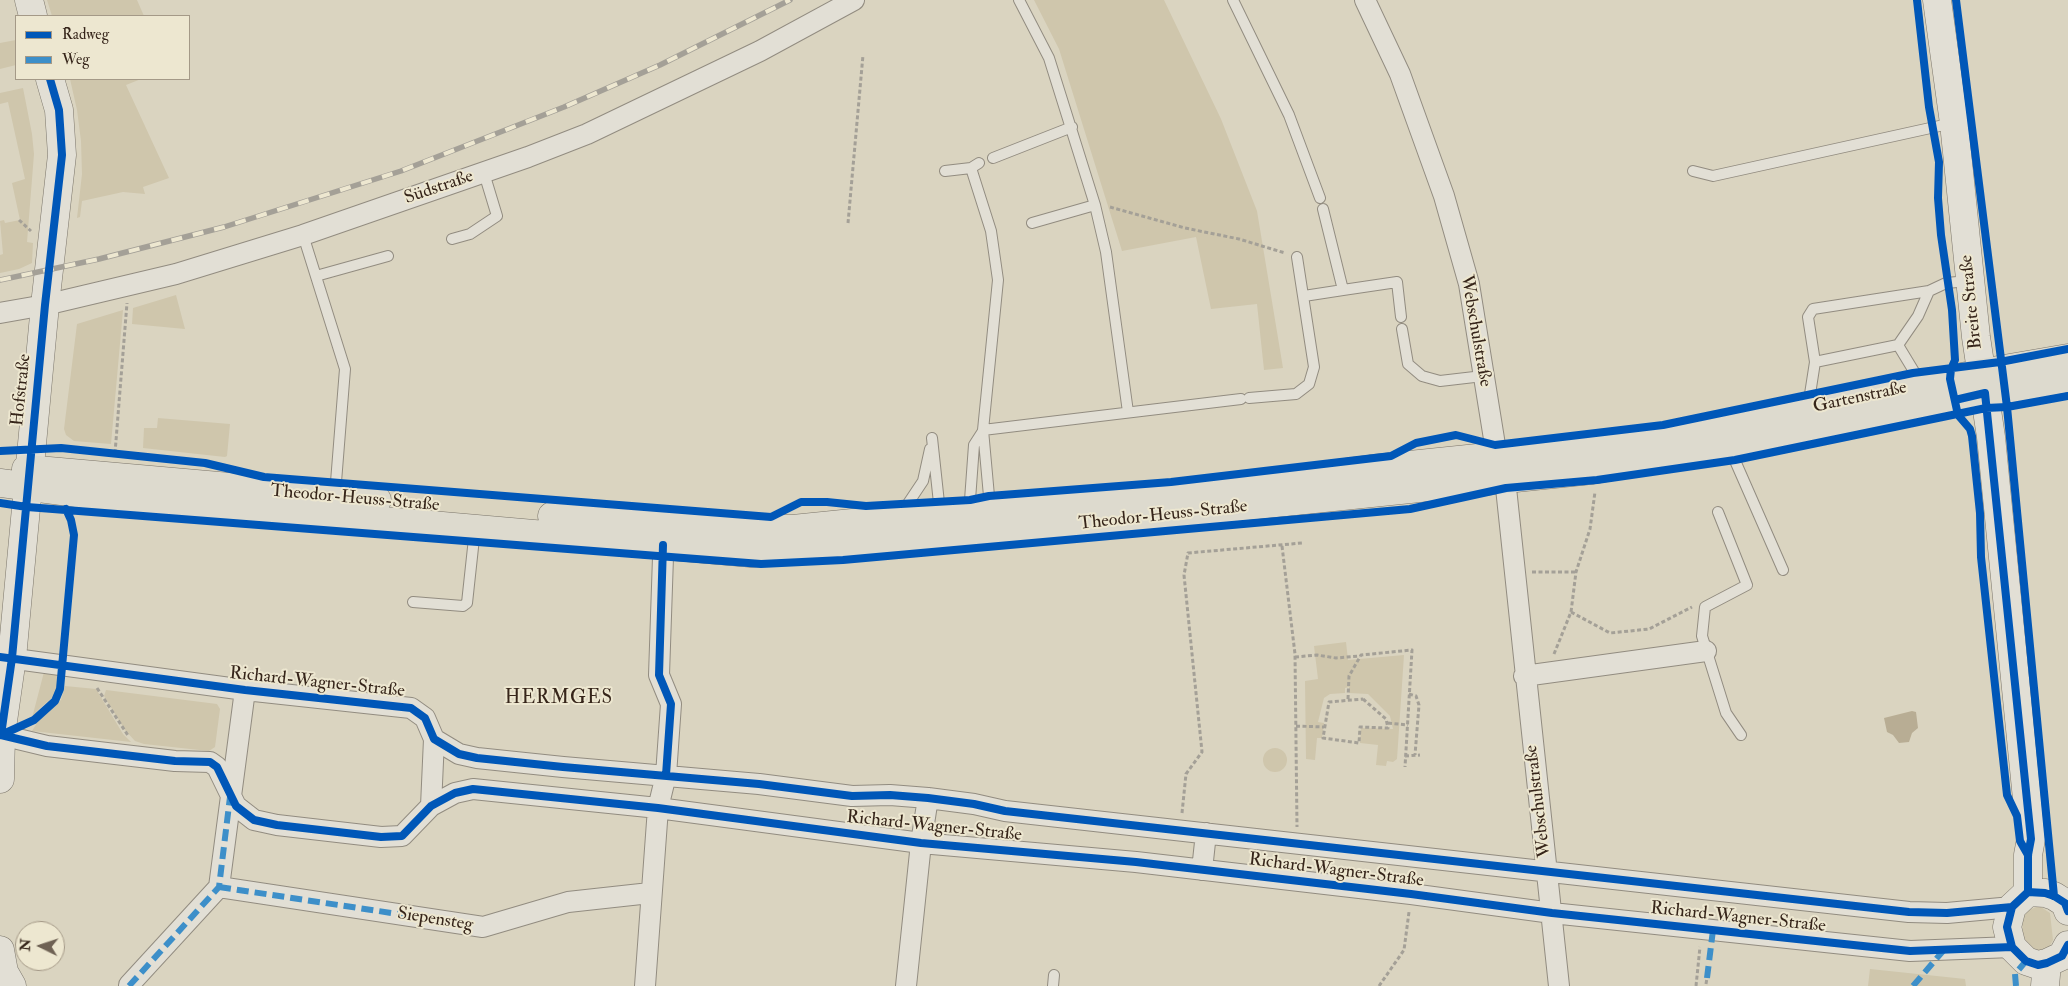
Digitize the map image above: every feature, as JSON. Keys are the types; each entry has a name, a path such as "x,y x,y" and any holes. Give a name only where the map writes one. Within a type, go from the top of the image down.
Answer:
{"main road":[{"name":"Gartenstraße","path":"1657,449 1728,446 1983,383 2068,358"},
{"name":"Gartenstraße","path":"1657,449 1722,428 1923,385 2068,378"},
{"name":"Theodor-Heuss-Straße","path":"0,466 29,478 99,496 752,553 835,549 917,541 981,520 1371,469 1502,475 1657,449"},
{"name":"Theodor-Heuss-Straße","path":"0,483 29,478 331,496 482,511 711,527 794,529 938,515 981,520"}],"street":[{"path":"29,0 33,15"},
{"name":"Südstraße","path":"0,313 45,305 176,274 303,235 484,173 587,134 760,51 854,0"},
{"name":"Webschulstraße","path":"1365,0 1400,74 1444,196 1469,284 1483,376 1502,475 1548,873 1559,986"},
{"name":"Breite Straße","path":"1937,0 1954,123 1969,281 1983,383 2031,839 2028,855 2048,902 2007,927 2031,969"},
{"name":"Hofstraße","path":"0,779 6,657 29,478 45,305 62,155 59,110 50,80"},
{"name":"Theodor-Heuss-Straße","path":"663,545 711,527"},
{"path":"645,986 650,893 658,808 666,775 671,704 659,675 663,545"},
{"path":"1524,676 1706,651"},
{"name":"Richard-Wagner-Straße","path":"6,657 244,690 411,708 425,718 434,740 431,806"},
{"name":"Richard-Wagner-Straße","path":"230,797 244,690"},
{"name":"Richard-Wagner-Straße","path":"2,735 47,746 148,758 210,762 217,767 230,797 247,815 261,822 381,837 402,836 431,806 455,793 473,789 658,808 921,843 1202,870 1411,894 1552,913 1910,951 2031,969"},
{"name":"Richard-Wagner-Straße","path":"434,740 459,754 477,758 759,784 852,796 890,795 928,798 974,804 1006,811 1909,912 1947,913 2048,902"},
{"path":"129,986 218,887 230,797"},
{"name":"Richard-Wagner-Straße","path":"921,843 928,798"},
{"path":"1202,870 1206,833"},
{"path":"906,986 921,843"},
{"name":"Siepensteg","path":"218,887 483,928 568,902 650,893"},
{"path":"2031,969 2062,956 2068,945"},
{"path":"0,950 4,972 12,986"}],"lane":[{"path":"1019,0 1049,58 1095,205 1106,252 1128,412"},
{"path":"1233,0 1289,115 1321,203 1338,265 1342,290"},
{"path":"1693,170 1713,176 1954,123"},
{"path":"993,158 1072,127"},
{"path":"945,171 975,165 991,231 998,280 983,430 989,496 981,520"},
{"path":"452,239 470,234 497,216 484,173"},
{"path":"1032,223 1095,205"},
{"path":"303,235 345,369 336,482 331,496"},
{"path":"316,276 388,256"},
{"path":"983,430 1296,394 1309,384 1314,367 1297,257"},
{"path":"1807,409 1815,362 1808,317 1813,309 1930,291 1946,283 1969,281"},
{"path":"1304,296 1397,282 1400,317"},
{"path":"1815,362 1898,344 1918,316 1930,291"},
{"path":"1402,328 1408,364 1422,376 1440,381 1483,376"},
{"path":"1898,344 1913,373 1923,385"},
{"path":"981,520 970,500 974,445 983,430"},
{"path":"890,520 907,505 923,481 932,438 939,503 938,515 917,541"},
{"path":"1728,446 1783,570"},
{"path":"1718,512 1747,586 1705,607 1702,636 1726,713 1740,735"},
{"path":"413,602 463,606 467,604 475,528"},
{"path":"1053,986 1054,975"}],"path":[{"path":"848,223 863,55"},
{"path":"1095,205 1239,239 1297,257"},
{"path":"115,453 128,285"},
{"path":"1546,673 1571,612 1576,572 1590,529 1596,490"},
{"path":"1180,831 1186,774 1202,752 1184,574 1188,553 1302,543"},
{"path":"1282,546 1295,657 1297,843"},
{"path":"1514,572 1576,572"},
{"path":"1571,612 1610,633 1649,629 1685,609 1697,606 1705,607"},
{"path":"1295,657 1317,655 1336,658 1412,650 1405,767"},
{"path":"1348,699 1349,676 1360,656"},
{"path":"83,669 124,731 148,758"},
{"path":"1410,694 1416,696 1419,705 1415,755"},
{"path":"1388,723 1388,728 1360,727 1359,743 1323,738 1329,702 1348,699 1363,699 1381,714 1388,723 1408,725"},
{"path":"1296,726 1324,727"},
{"path":"1405,756 1420,755"},
{"path":"1379,986 1404,950 1411,894"},
{"path":"1696,986 1702,929"},
{"path":"1706,984 1707,978"}],"shaded area":[{"path":"47,0 137,0 144,15 52,15"},
{"path":"1034,0 1164,0 1221,119 1257,211 1283,368 1264,370 1257,304 1211,309 1196,237 1122,251 1059,49"},
{"path":"15,40 15,65 0,69 0,43"},
{"path":"70,80 138,80 126,85 169,178 143,187 145,194 123,192 82,201 80,217 77,218 82,174 81,141"},
{"path":"23,88 34,154 27,242 33,243 32,263 19,269 0,273 0,255 3,254 0,221 4,220 5,223 20,220 12,183 25,179 8,102 0,104 0,93"},
{"path":"176,295 185,329 132,324 133,308"},
{"path":"123,310 111,444 74,441 66,435 64,429 77,324"},
{"path":"158,418 230,424 227,456 143,448 144,428 157,428"},
{"path":"1346,642 1348,660 1404,655 1397,759 1393,762 1387,761 1386,766 1376,765 1378,745 1360,743 1361,728 1393,729 1390,716 1368,694 1349,693 1349,687 1345,688 1345,693 1330,694 1324,698 1318,722 1324,723 1322,738 1317,738 1315,760 1306,759 1305,681 1318,679 1314,646"},
{"path":"44,672 58,674 57,690 53,697 32,718"},
{"path":"65,686 96,689 123,734 131,742 32,731 40,718 61,700"},
{"path":"106,690 217,704 220,709 215,747 209,751 144,744 135,741 125,730 104,696"},
{"path":"1912,711 1916,712 1918,728 1912,733 1909,742 1899,743 1893,735 1887,732 1884,718"},
{"path":"1275,748 1283,752 1287,760 1283,768 1275,772 1267,768 1263,760 1267,752"},
{"path":"2041,907 2050,913 2053,940 2048,949 2035,952 2024,942 2022,920 2027,911"},
{"path":"1870,969 1965,979 1966,986 1868,986"}],"railway":[{"path":"0,280 99,259 224,227 401,171 564,107 660,65 790,0"}],"marked path":[{"path":"129,986 219,887 230,797"},
{"path":"219,887 418,917"},
{"path":"1707,978 1713,930"},
{"path":"1913,986 1943,951"},
{"path":"2016,986 2015,974 2026,961"}],"cycle path":[{"path":"1917,0 1929,107 1939,162 1938,198 1941,235 1952,310 1955,360 1951,369 1950,379 1958,415 1970,429 1972,436 1980,513 1981,557 2007,795 2017,816 2020,841 2028,855"},
{"path":"1956,0 2007,407 2054,896"},
{"path":"1,735 12,658 45,305 62,155 59,110 50,80"},
{"path":"0,451 61,448 205,463 264,477 771,517 801,502 827,502 866,506 970,500 989,496 1171,482 1391,456 1416,443 1456,435 1495,445 1663,425 1913,373 2000,362 2068,349"},
{"path":"1955,400 1985,393 2031,839 2028,855 2028,892"},
{"path":"0,503 27,507 761,564 843,560 1410,509 1506,488 1597,480 1735,460 1986,408 2007,407 2068,396"},
{"path":"1,735 34,720 55,701 60,689 74,535 71,520 66,509"},
{"path":"663,545 659,675 671,704 666,775"},
{"path":"0,657 245,690 411,708 425,718 434,739 459,754 477,758 759,784 852,796 890,795 928,798 974,804 1005,811 1909,912 1947,913 2012,907"},
{"path":"1,735 47,746 175,761 210,762 217,767 236,806 254,820 277,825 381,837 402,836 431,806 455,793 473,789 658,808 921,843 1136,862 1411,894 1552,913 1910,951 2012,947"},
{"path":"2068,911 2065,903 2054,896 2045,893 2028,892 2012,907 2007,927 2012,947 2026,961 2038,965 2062,956 2068,945"}],"district":[{"name":"HERMGES","path":"559,699"}]}
